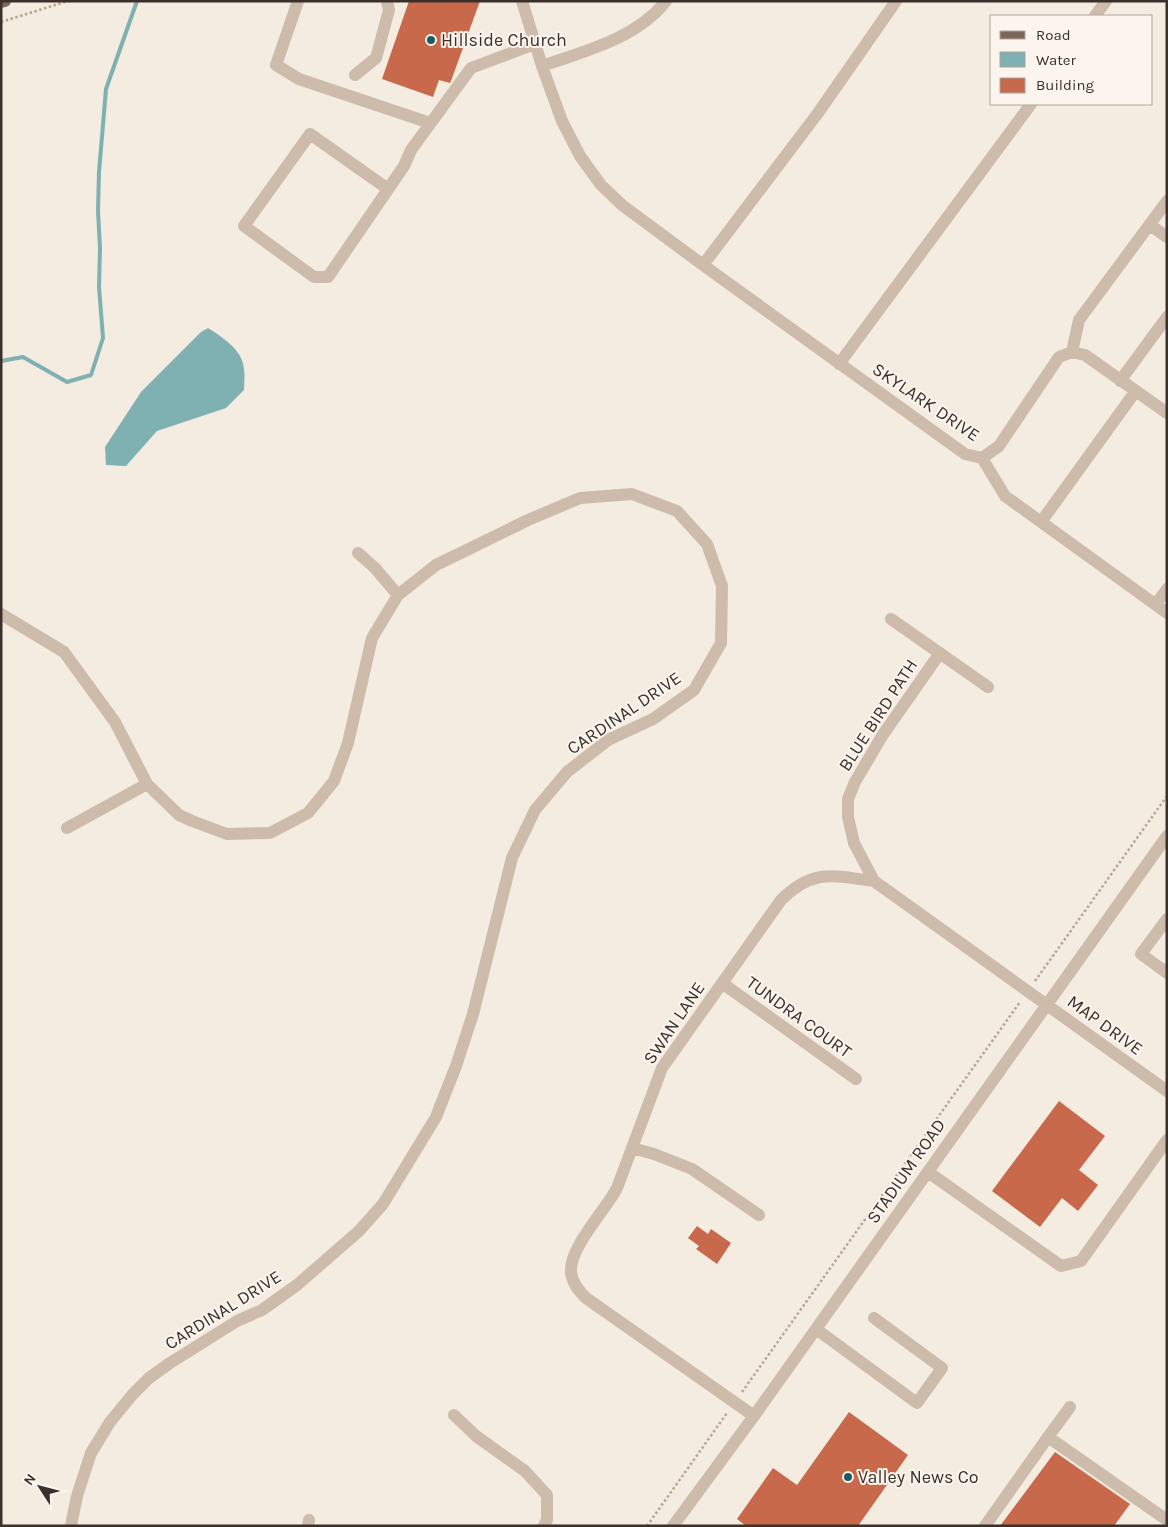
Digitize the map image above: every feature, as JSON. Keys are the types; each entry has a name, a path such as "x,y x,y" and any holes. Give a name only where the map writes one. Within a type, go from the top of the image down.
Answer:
{"street":[{"path":"298,1 276,65 299,79 430,123"},
{"path":"355,75 376,58 389,10 387,1"},
{"name":"SKYLARK DRIVE","path":"522,1 542,66 562,121 580,156 601,185 622,205 703,265 965,454 982,458 999,446 1059,357 1072,352"},
{"path":"542,66 611,42 640,26 666,1"},
{"path":"703,265 818,113 896,1"},
{"path":"1097,15 1106,1"},
{"path":"388,189 310,134 244,226 314,277 328,277 404,166 411,150 471,68 536,44"},
{"path":"839,364 1030,105"},
{"path":"1167,201 1079,320 1072,352 1085,355 1167,413"},
{"path":"1150,224 1167,237"},
{"path":"1120,381 1167,317"},
{"path":"1041,522 1135,392"},
{"path":"982,458 1005,496 1167,612"},
{"name":"CARDINAL DRIVE","path":"1,614 64,652 115,722 147,784 179,815 227,834 270,833 308,813 334,781 348,743 372,638 398,595 436,565 528,520 580,498 632,494 677,511 707,544 722,586 721,643 694,690 653,719 608,740 567,772 535,810 512,858 473,1014 456,1066 436,1117 383,1204 359,1231 297,1285 262,1310 237,1322 170,1363 149,1378 133,1394 110,1422 91,1453 71,1526"},
{"path":"358,553 375,568 398,595"},
{"path":"1156,604 1167,589"},
{"name":"BLUE BIRD PATH","path":"892,619 988,688"},
{"name":"BLUE BIRD PATH","path":"874,882 854,843 848,817 848,800 855,782 882,736 940,653"},
{"path":"67,828 147,784"},
{"name":"STADIUM ROAD","path":"673,1526 816,1330 1167,836"},
{"name":"SWAN LANE","path":"754,1416 586,1298 573,1282 571,1272 572,1260 577,1248 611,1200 662,1068 781,900 793,888 805,880 826,877 874,882 1047,1004"},
{"path":"1167,919 1140,954 1167,973"},
{"name":"TUNDRA COURT","path":"722,984 856,1079"},
{"name":"MAP DRIVE","path":"1047,1004 1167,1091"},
{"path":"928,1172 1061,1266 1081,1261 1167,1140"},
{"path":"632,1148 654,1154 692,1169 759,1215"},
{"path":"816,1330 917,1403 942,1368 874,1318"},
{"path":"985,1526 1070,1407"},
{"path":"454,1415 476,1436 525,1471 547,1495 547,1520 544,1526"},
{"path":"1048,1437 1167,1520"}],"path":[{"path":"1,22 68,1"},
{"path":"647,1526 1167,796"}],"water":[{"path":"208,328 231,345 240,356 244,369 244,390 226,408 157,431 126,466 106,465 105,447 141,392 201,332"}],"building":[{"name":"Hillside Church","path":"409,1 480,1 451,81 450,83 439,80 433,97 382,79"},
{"path":"1059,1101 1105,1136 1079,1170 1098,1185 1078,1211 1062,1198 1040,1227 992,1191"},
{"path":"697,1226 708,1234 711,1229 731,1243 717,1264 696,1249 699,1246 688,1238"},
{"name":"Valley News Co","path":"849,1412 908,1455 858,1526 746,1526 737,1519 773,1468 797,1485"},
{"path":"1055,1452 1130,1504 1114,1526 1000,1526"}],"waterway":[{"path":"1,361 23,357 67,382 91,375 103,338 99,287 100,248 98,211 99,172 106,89 137,1"}],"place":[{"name":"Hillside Church","path":"431,40"},
{"name":"Valley News Co","path":"848,1477"}]}
